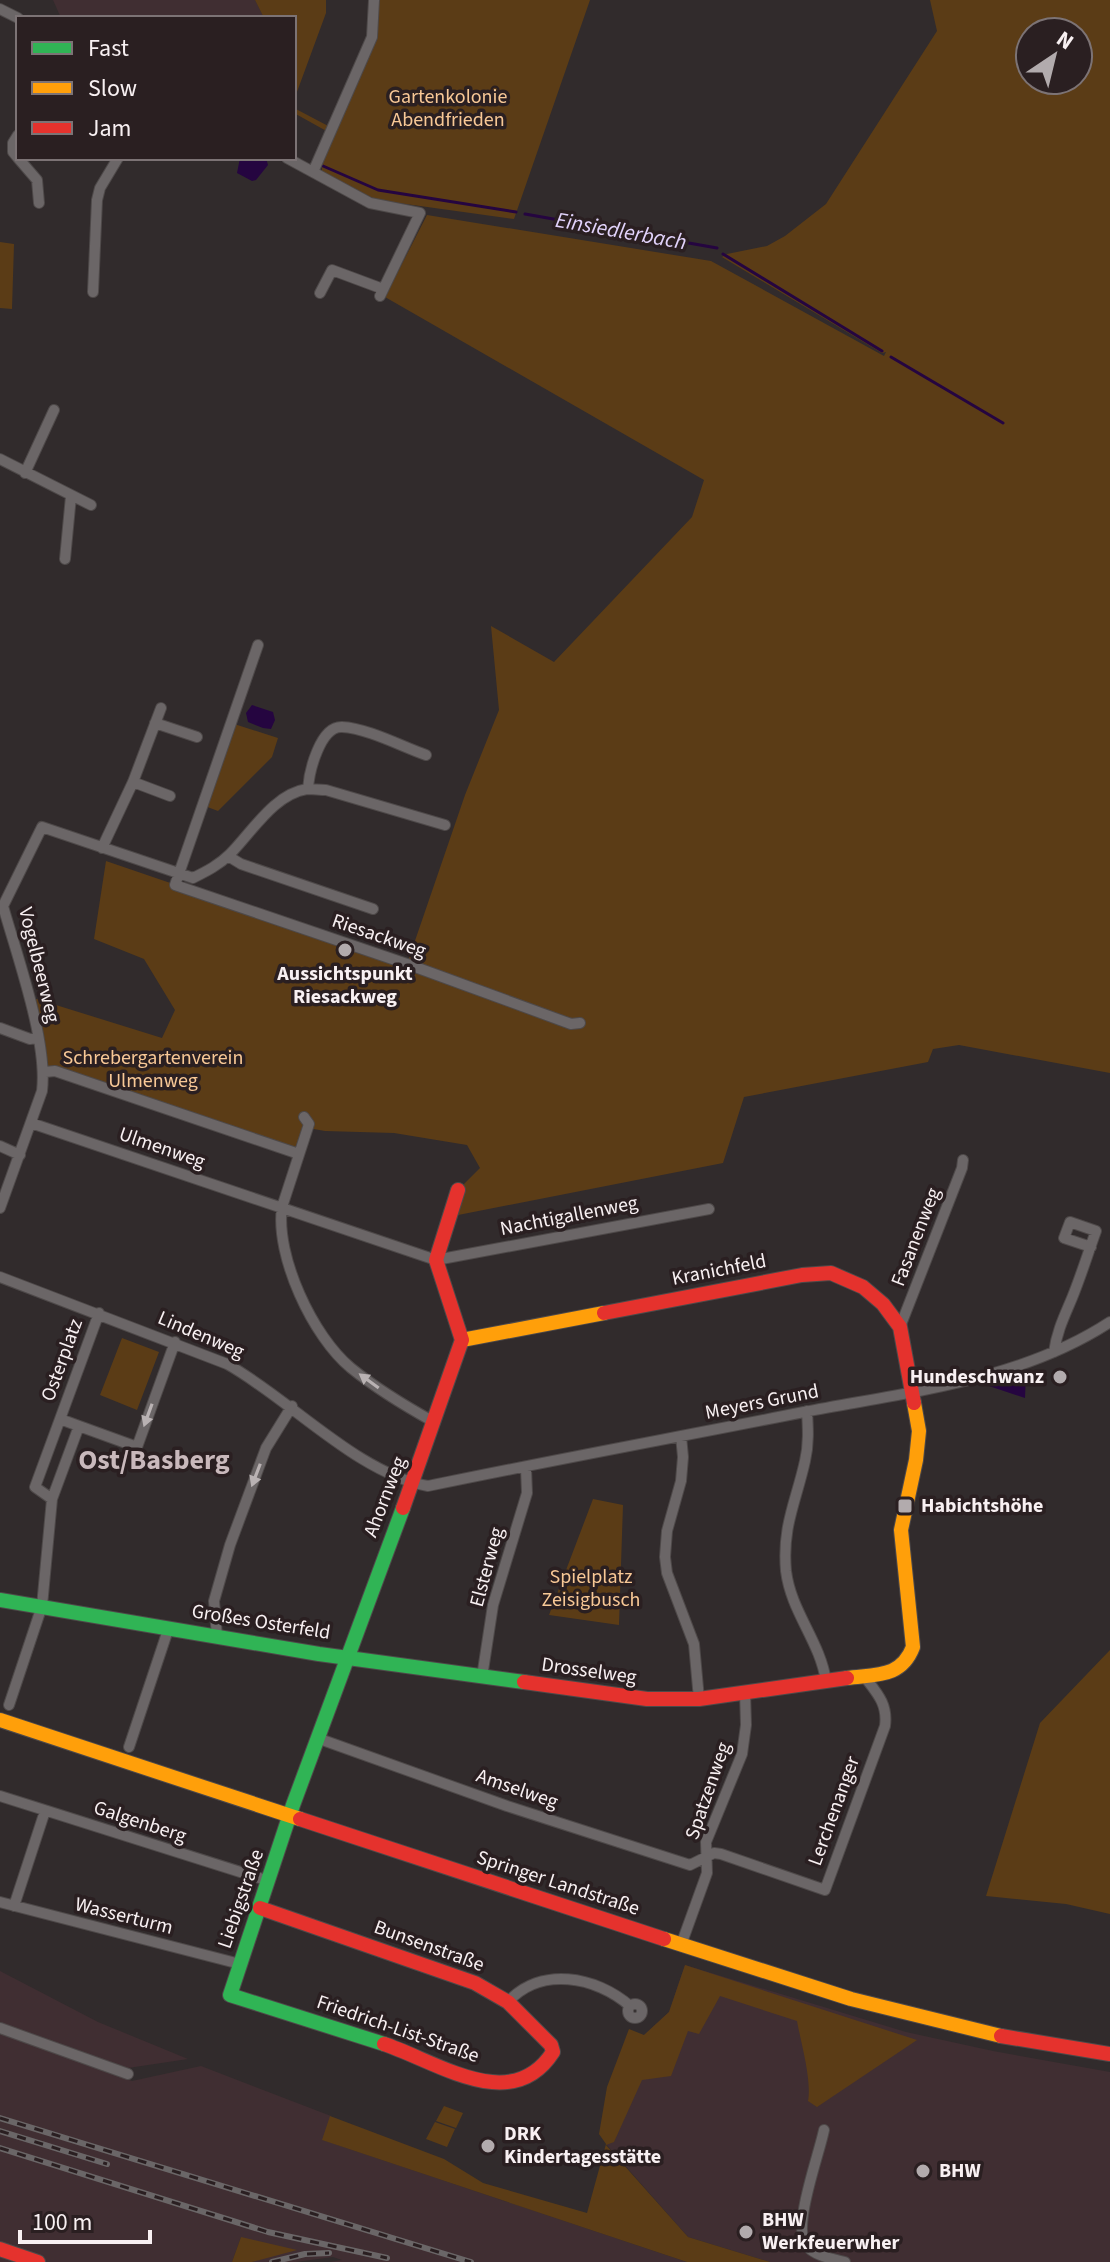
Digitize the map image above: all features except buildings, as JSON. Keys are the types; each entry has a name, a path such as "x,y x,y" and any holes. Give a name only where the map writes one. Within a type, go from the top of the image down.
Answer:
{"street":[{"path":"313,172 372,37 374,0"},
{"path":"20,160 37,180 39,203"},
{"path":"93,292 97,200 100,188 117,160"},
{"path":"291,160 370,203 420,213 381,292 332,270 320,293"},
{"path":"25,473 54,410"},
{"path":"0,459 91,505"},
{"path":"65,559 71,496"},
{"path":"258,645 177,874 193,878 210,870 228,856 268,812 286,798 308,789 326,790 445,825"},
{"path":"102,848 133,782 161,708"},
{"path":"155,723 197,737"},
{"path":"308,789 313,762 326,735 334,729 342,727 426,755"},
{"path":"133,782 170,796"},
{"name":"Riesackweg","path":"42,827 177,874 175,885 571,1024 580,1023"},
{"name":"Vogelbeerweg","path":"0,1208 42,1091 45,1072 2,905 42,827"},
{"path":"228,856 241,864 373,909"},
{"path":"0,1028 30,1039 38,1038"},
{"path":"45,1072 55,1071 299,1154"},
{"path":"304,1117 309,1124 280,1221 291,1272 304,1303 326,1339 349,1367 398,1402 434,1422"},
{"name":"Ulmenweg","path":"31,1123 436,1260"},
{"path":"0,1146 20,1155"},
{"name":"Fasanenweg","path":"900,1327 963,1160"},
{"path":"458,1190 436,1260 462,1340"},
{"name":"Nachtigallenweg","path":"436,1260 709,1209"},
{"path":"1054,1352 1057,1330 1091,1247"},
{"name":"Kranichfeld","path":"462,1340 831,1273 863,1287 883,1304 900,1327 912,1391"},
{"name":"Lindenweg","path":"0,1277 227,1364 292,1406 355,1453 412,1483"},
{"name":"Osterplatz","path":"52,1499 35,1487 99,1313"},
{"name":"Meyers Grund","path":"412,1483 428,1486 526,1468 1012,1368 1075,1344 1110,1322"},
{"name":"Ahornweg","path":"290,1815 462,1340"},
{"name":"Osterplatz","path":"60,1419 137,1447 175,1342"},
{"path":"807,1411 809,1437 806,1461 789,1512 785,1541 787,1572 795,1608 823,1661 826,1681 895,1671 902,1666 913,1647 901,1530 919,1431 912,1391"},
{"path":"217,1636 214,1601 230,1545 266,1448 292,1406"},
{"name":"Osterplatz","path":"42,1606 52,1499 79,1426"},
{"path":"681,1436 681,1481 667,1531 665,1557 667,1573 694,1644 699,1699"},
{"name":"Elsterweg","path":"482,1677 493,1605 527,1493 526,1468"},
{"name":"Großes Osterfeld","path":"0,1600 347,1656"},
{"path":"9,1705 42,1606"},
{"name":"Großes Osterfeld","path":"129,1747 169,1627"},
{"name":"Drosselweg","path":"347,1656 647,1699 699,1699 826,1681"},
{"name":"Lerchenanger","path":"706,1857 721,1854 825,1890 885,1726 887,1714 883,1700 864,1676"},
{"name":"Spatzenweg","path":"681,1945 707,1873 706,1842 742,1754 746,1725 745,1692"},
{"name":"Springer Landstraße","path":"0,1720 851,1999 944,2024 1110,2054"},
{"name":"Amselweg","path":"317,1738 507,1806 690,1865 706,1857"},
{"name":"Galgenberg","path":"0,1796 269,1881"},
{"path":"14,1906 45,1811"},
{"name":"Liebigstraße","path":"230,1995 290,1815"},
{"name":"Wasserturm","path":"0,1902 240,1964"},
{"name":"Bunsenstraße","path":"260,1908 475,1983 508,2002 551,2045 553,2052 548,2060"},
{"path":"508,2002 519,1990 536,1981 557,1978 579,1980 617,1994 630,2006"},
{"name":"Friedrich-List-Straße","path":"230,1995 394,2047 481,2079 505,2084 521,2082 548,2060"},
{"path":"0,2028 128,2074"},
{"path":"824,2130 801,2218 801,2234 806,2247 821,2256 845,2262"},
{"path":"0,2249 38,2262"}],"shaded area":[{"path":"53,0 255,0 263,16 60,16"},
{"path":"240,160 267,160 268,165 256,180 237,173"},
{"path":"252,705 273,712 275,720 271,729 248,722 246,713"},
{"path":"1026,1373 1025,1398 989,1386 989,1382"},
{"path":"685,1965 906,2032 1110,2072 1110,2262 770,2262 688,2237 606,2144 644,2035 669,2012"},
{"path":"0,1971 98,2022 188,2059 128,2068 0,2023"},
{"path":"0,2034 132,2081 201,2066 331,2116 323,2140 687,2262 330,2262 342,2260 333,2257 296,2262 252,2262 265,2257 241,2237 232,2262 0,2262"}],"green space":[{"path":"255,0 326,0 326,13 296,95 296,16 263,16"},
{"name":"Gartenkolonie Abendfrieden","path":"374,0 590,0 514,219 377,200 322,173 322,153 330,133 296,114 296,109 332,128 372,37"},
{"name":"Schrebergartenverein Ulmenweg","path":"930,0 1110,0 1110,1073 959,1045 933,1049 928,1062 744,1097 723,1163 448,1217 458,1190 480,1168 467,1145 394,1133 308,1128 299,1154 45,1072 27,996 162,1038 175,1010 144,959 94,939 106,861 407,964 465,795 499,710 491,626 554,662 692,517 704,480 385,297 427,215 711,261 884,356 886,352 882,353 722,257 767,246 826,204 937,31"},
{"path":"0,242 14,244 12,309 0,308"},
{"path":"231,723 278,738 272,757 218,811 202,805"},
{"path":"122,1338 159,1352 137,1410 100,1395"},
{"name":"Spielplatz Zeisigbusch","path":"593,1499 623,1505 619,1625 549,1615"},
{"path":"1110,1650 1110,1914 1066,1904 986,1896 1040,1723"},
{"path":"685,1965 917,2040 817,2107 808,2101 807,2073 797,2021 720,1996 699,2034 688,2031 671,2076 642,2080 614,2142 606,2145 688,2237 770,2262 687,2262 322,2140 330,2116 444,2159 483,2183 587,2213 606,2144 599,2134 607,2087 629,2029 644,2035 669,2012"},
{"path":"444,2106 463,2113 456,2128 436,2121"},
{"path":"435,2122 455,2129 447,2147 426,2139"},
{"path":"241,2237 297,2250 252,2262 232,2262"}],"waterway":[{"name":"Einsiedlerbach","path":"323,166 378,190 516,212"},
{"name":"Einsiedlerbach","path":"525,214 717,248"},
{"name":"Einsiedlerbach","path":"723,254 882,351"},
{"name":"Einsiedlerbach","path":"891,357 1003,423"}],"railway":[{"path":"0,2118 471,2262"},
{"path":"0,2131 107,2164"},
{"path":"0,2148 268,2232 387,2258"},
{"path":"272,2262 305,2254 329,2253"}],"traffic: fast":[{"path":"384,2044 230,1995 293,1805 403,1508"},
{"path":"0,1600 319,1654 524,1682"}],"traffic: slow":[{"path":"462,1340 604,1313"},
{"path":"847,1678 886,1673 902,1664 913,1647 901,1530 919,1431 914,1403"},
{"path":"0,1720 300,1819"},
{"path":"664,1939 851,1999 1001,2036"}],"traffic: jam":[{"path":"403,1508 462,1340 436,1260 458,1190"},
{"path":"604,1313 802,1275 831,1273 863,1287 883,1304 900,1327 914,1403"},
{"path":"524,1682 647,1699 699,1699 847,1678"},
{"path":"300,1819 664,1939"},
{"path":"260,1908 475,1983 508,2002 551,2045 553,2052 536,2071 517,2080 496,2082 473,2079 384,2044"},
{"path":"1001,2036 1110,2054"},
{"path":"0,2249 38,2262"}],"place":[{"name":"Aussichtspunkt Riesackweg","path":"345,950"},
{"name":"Hundeschwanz","path":"1060,1377"},
{"name":"Habichtshöhe","path":"905,1506"},
{"name":"DRK Kindertagesstätte","path":"488,2146"},
{"name":"BHW","path":"923,2171"},
{"name":"BHW Werkfeuerwher","path":"746,2232"}],"district":[{"name":"Ost/Basberg","path":"154,1460"}]}
